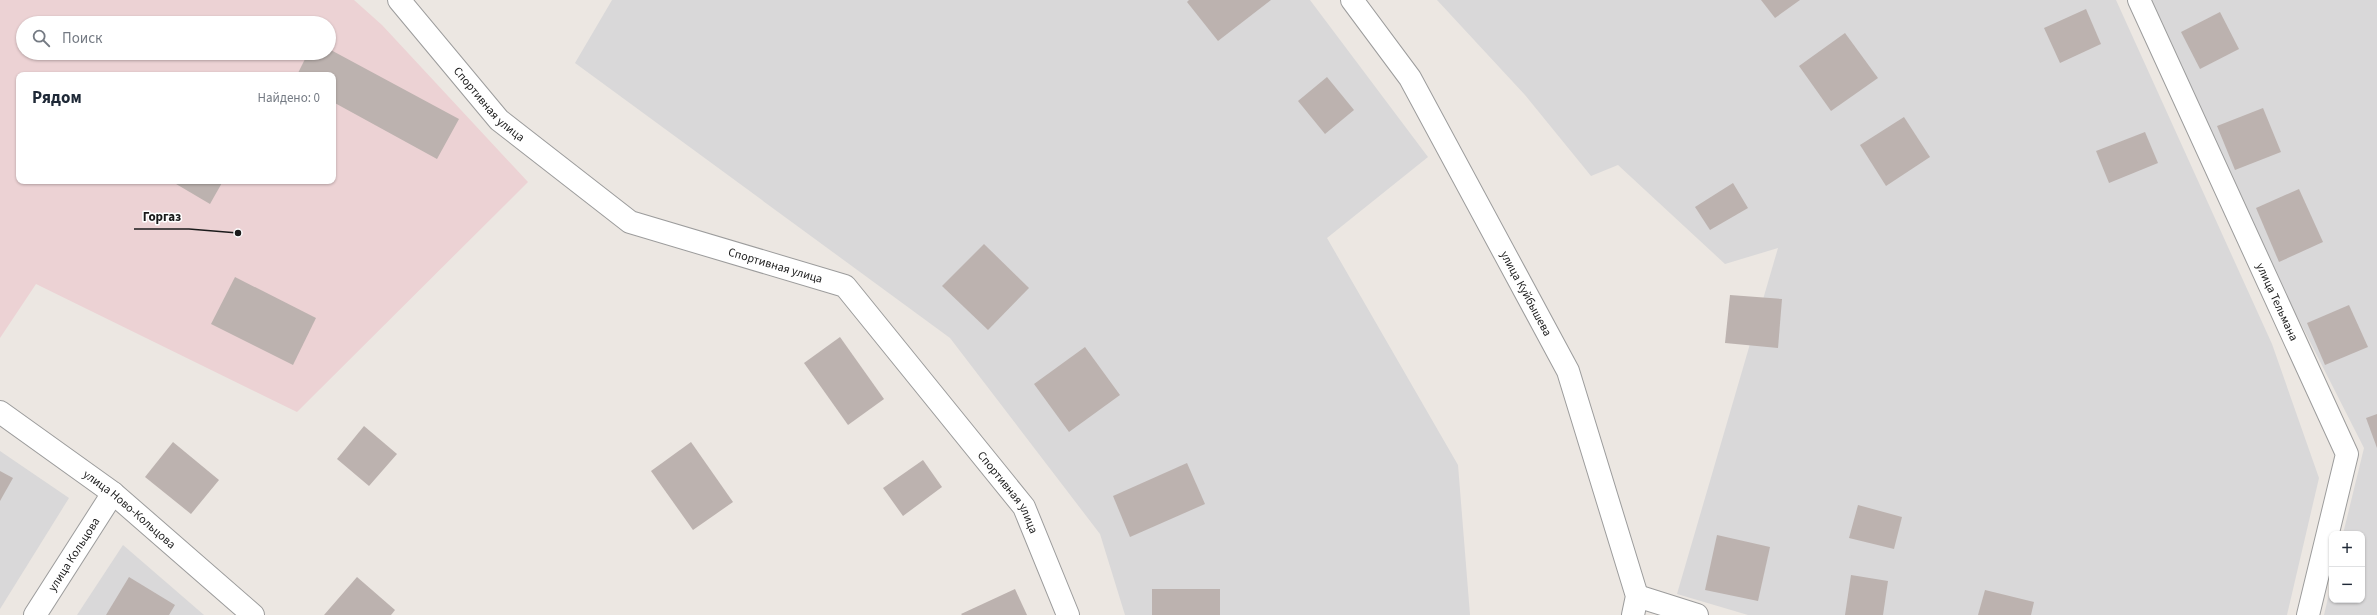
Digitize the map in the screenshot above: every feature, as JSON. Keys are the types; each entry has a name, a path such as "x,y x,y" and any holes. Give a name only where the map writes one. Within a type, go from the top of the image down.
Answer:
{"street":[{"name":"Спортивная улица","path":"399,0 499,120 630,222 845,286 1024,507 1068,615"},
{"name":"улица Куйбышева","path":"1352,0 1410,78 1568,371 1635,606"},
{"name":"улица Тельмана","path":"2139,0 2347,454 2308,615"},
{"name":"улица Ново-Кольцова","path":"0,412 113,493 253,615"},
{"name":"улица Кольцова","path":"35,615 113,493"},
{"path":"1635,606 1697,615"}],"shaded area":[{"path":"0,0 354,0 382,25 528,182 297,412 36,284 0,338"},
{"path":"612,0 1310,0 1428,157 1327,238 1458,465 1470,615 1125,615 1100,534 950,338 575,63"},
{"path":"1437,0 2116,0 2272,344 2319,478 2287,615 1748,615 1677,594 1778,248 1725,264 1618,165 1591,176 1525,95"},
{"path":"2150,0 2377,0 2377,615 2324,615 2329,594 2329,603 2365,603 2365,531 2344,531 2364,448 2269,261"},
{"path":"0,451 69,498 0,609"},
{"path":"123,545 204,615 77,615"}],"building":[{"path":"1189,0 1271,0 1218,41 1187,2"},
{"path":"1761,0 1800,0 1775,18"},
{"path":"2086,9 2101,44 2060,63 2044,28"},
{"path":"2220,12 2239,49 2200,69 2181,32"},
{"path":"1845,33 1878,78 1831,111 1799,66"},
{"path":"336,53 459,119 437,159 336,104 336,72 298,72 304,60 336,60"},
{"path":"1327,77 1354,110 1325,134 1298,101"},
{"path":"2263,108 2281,152 2235,170 2217,126"},
{"path":"1904,117 1930,157 1886,186 1860,145"},
{"path":"2145,132 2158,163 2109,183 2096,151"},
{"path":"1733,183 1748,208 1710,230 1695,207"},
{"path":"176,184 221,184 210,204"},
{"path":"2299,189 2323,242 2279,262 2256,208"},
{"path":"984,244 1029,288 988,330 942,286"},
{"path":"235,277 316,318 293,365 211,324"},
{"path":"1730,295 1782,299 1778,348 1725,343"},
{"path":"2349,305 2368,347 2325,365 2307,323"},
{"path":"840,337 884,399 848,425 804,363"},
{"path":"1085,347 1120,395 1069,432 1034,384"},
{"path":"2377,414 2377,448 2366,418"},
{"path":"364,426 397,454 369,486 337,459"},
{"path":"173,442 219,480 191,514 145,477"},
{"path":"691,442 733,502 693,530 651,471"},
{"path":"923,460 942,487 903,516 883,488"},
{"path":"1187,463 1205,504 1130,537 1113,496"},
{"path":"0,471 13,478 0,501"},
{"path":"1858,505 1902,517 1894,549 1849,538"},
{"path":"1717,535 1770,547 1758,601 1705,590"},
{"path":"1851,575 1888,581 1883,615 1845,615"},
{"path":"129,577 175,605 169,615 106,615"},
{"path":"357,577 395,610 391,615 324,615"},
{"path":"1015,589 1027,615 961,614"},
{"path":"1152,589 1220,589 1220,615 1152,615"},
{"path":"1985,590 2034,602 2031,615 1978,615"}],"place":[{"name":"Горгаз","path":"238,233"}]}
